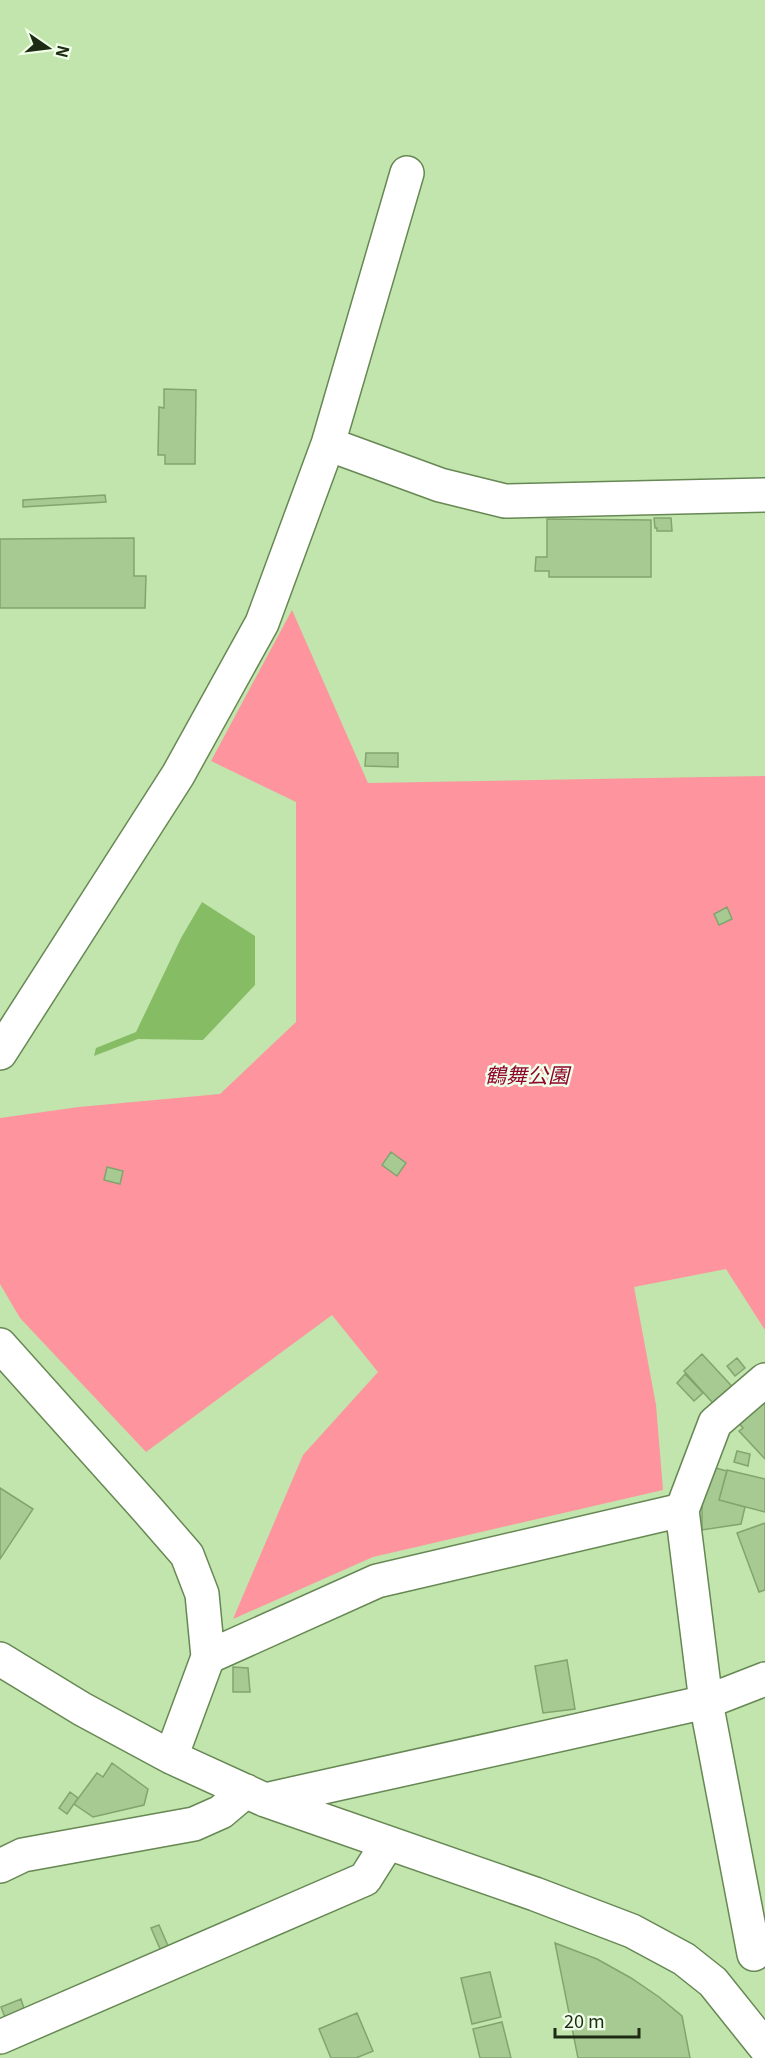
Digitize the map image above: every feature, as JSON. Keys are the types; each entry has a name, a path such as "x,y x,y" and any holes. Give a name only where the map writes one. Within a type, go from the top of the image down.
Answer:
{"street":[{"path":"0,1053 178,775 262,623 328,444 407,173"},
{"path":"328,444 440,485 505,501 765,495"},
{"path":"0,1345 186,1555 202,1594 208,1657 171,1757"},
{"path":"713,1982 760,1952 706,1702 682,1510 715,1423 765,1380"},
{"path":"208,1657 377,1581 682,1510"},
{"path":"0,1659 82,1709 171,1757 255,1795 387,1844 535,1894 632,1931 684,1959 713,1982 765,2048"},
{"path":"0,1866 23,1855 194,1824 255,1795 706,1702 765,1679"},
{"path":"0,2037 364,1880 387,1844"}],"green space":[{"name":"鶴舞公園","path":"292,610 368,783 765,776 765,1330 726,1269 634,1287 656,1405 663,1490 373,1557 233,1619 303,1455 378,1372 332,1315 146,1452 20,1318 0,1284 0,1118 79,1107 220,1094 296,1022 296,802 211,761"}],"shaded area":[{"path":"202,902 255,936 255,985 203,1040 138,1039 94,1056 96,1048 136,1032 181,938"}],"building":[{"path":"164,389 196,390 195,464 165,464 165,455 158,455 159,407 164,408"},
{"path":"105,495 106,502 23,507 23,500"},
{"path":"654,518 671,518 672,531 657,531"},
{"path":"547,519 651,520 651,577 549,577 549,571 535,571 536,557 547,557"},
{"path":"134,538 134,576 146,576 145,608 0,608 0,539"},
{"path":"366,753 398,753 398,767 365,766"},
{"path":"727,907 732,919 719,925 714,914"},
{"path":"391,1152 406,1163 397,1176 382,1165"},
{"path":"107,1167 123,1171 120,1184 104,1180"},
{"path":"702,1354 739,1394 720,1411 684,1371"},
{"path":"737,1358 745,1368 735,1376 727,1366"},
{"path":"685,1374 703,1393 694,1401 677,1383"},
{"path":"765,1392 765,1459 739,1431 743,1428 736,1420"},
{"path":"737,1451 750,1454 748,1466 734,1462"},
{"path":"708,1466 727,1471 719,1500 745,1507 741,1524 702,1530 702,1491"},
{"path":"727,1470 765,1479 765,1512 719,1500"},
{"path":"0,1488 33,1509 0,1559"},
{"path":"765,1523 765,1590 759,1592 737,1533"},
{"path":"567,1660 575,1709 543,1713 535,1666"},
{"path":"233,1667 248,1668 250,1692 233,1692"},
{"path":"112,1763 148,1789 144,1805 93,1817 74,1804 97,1773 103,1777"},
{"path":"70,1792 78,1798 67,1814 59,1808"},
{"path":"159,1925 169,1948 161,1951 151,1928"},
{"path":"555,1943 597,1959 631,1978 682,2016 690,2058 578,2058"},
{"path":"490,1972 501,2017 472,2024 461,1978"},
{"path":"21,1999 25,2012 6,2020 1,2007"},
{"path":"357,2013 373,2051 356,2058 331,2058 319,2029"},
{"path":"502,2022 511,2058 480,2058 473,2029"}]}
